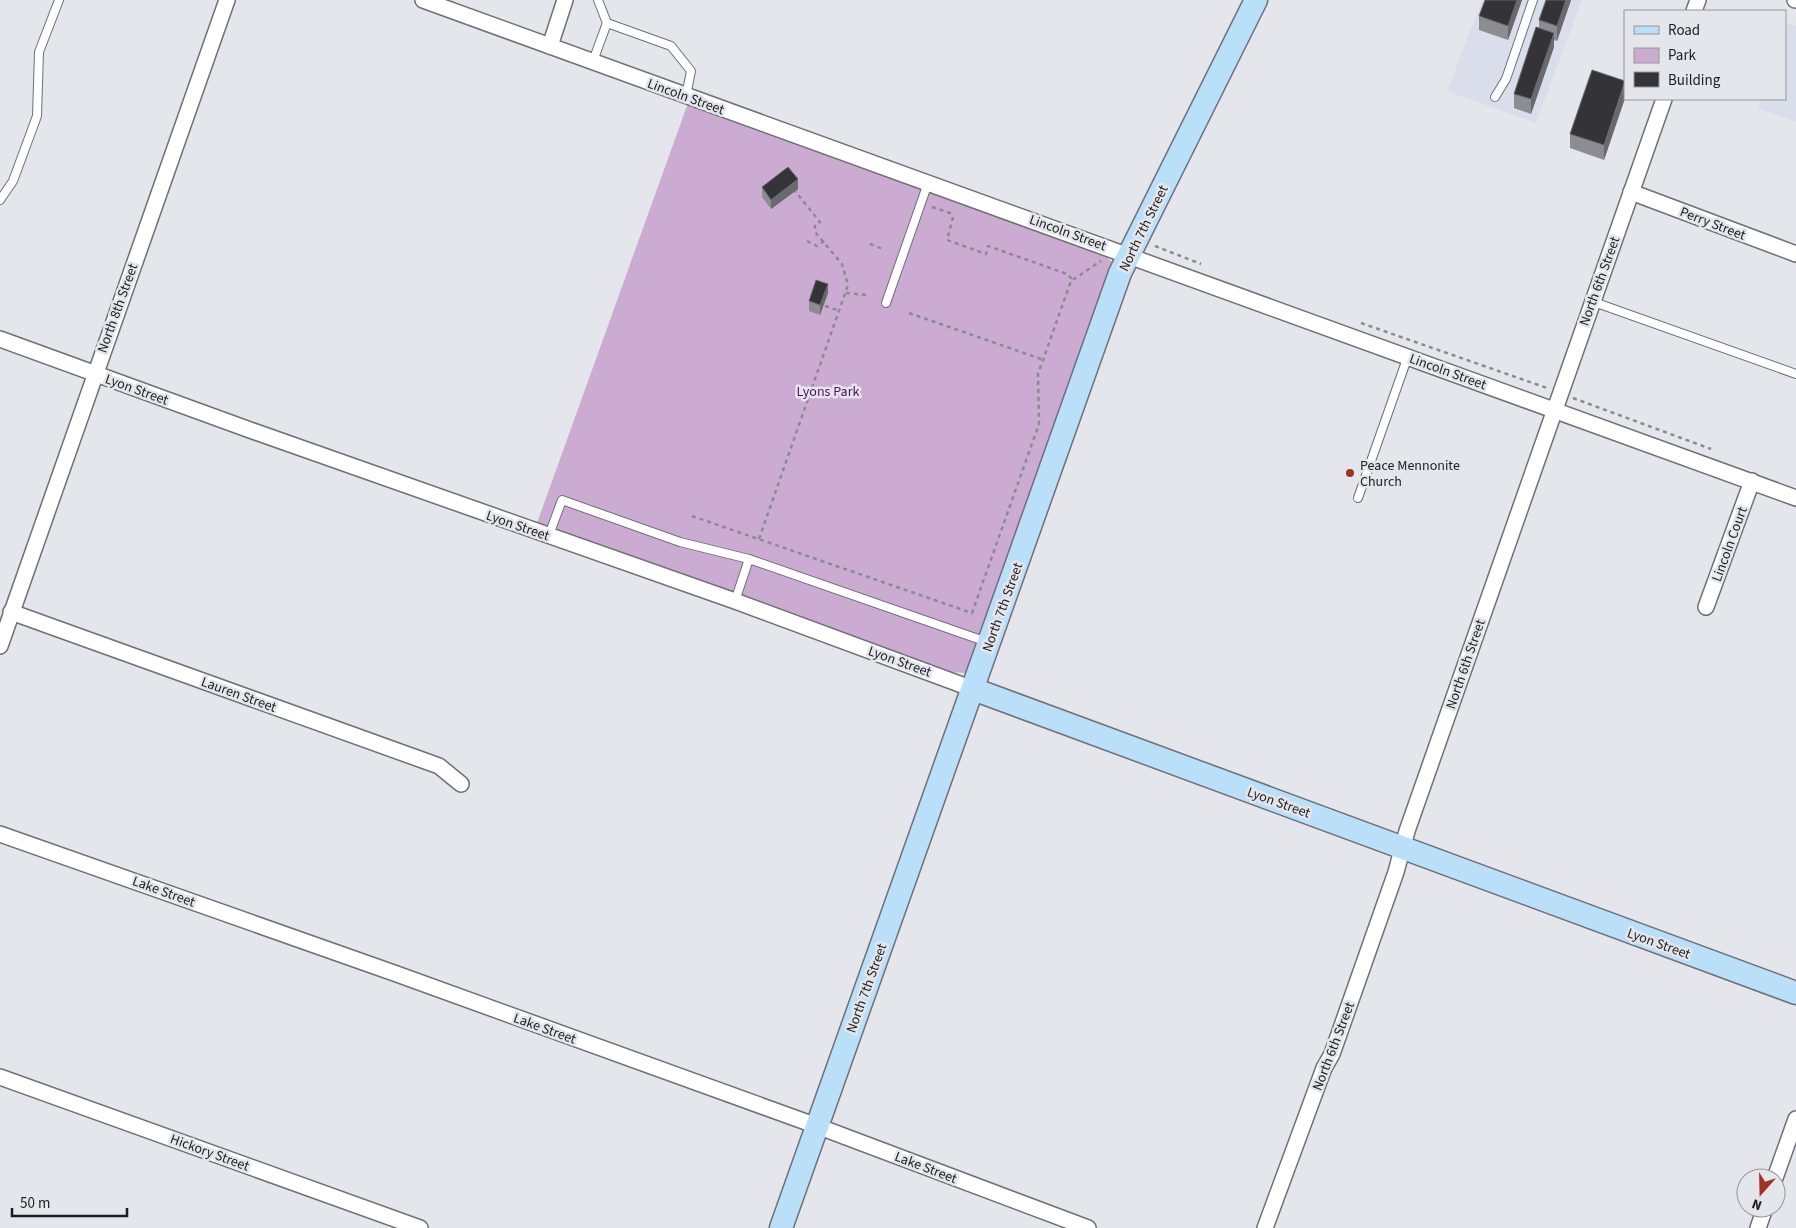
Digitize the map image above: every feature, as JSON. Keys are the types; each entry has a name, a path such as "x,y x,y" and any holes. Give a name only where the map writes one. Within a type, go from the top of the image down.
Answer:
{"street":[{"name":"North 8th Street","path":"0,646 226,0"},
{"name":"Lincoln Street","path":"423,0 928,183 1128,248 1408,356 1796,498"},
{"path":"550,46 566,0"},
{"name":"North 7th Street","path":"781,1228 1128,248 1256,0"},
{"name":"North 6th Street","path":"1265,1228 1324,1068 1332,1054 1591,301 1664,100"},
{"name":"Perry Street","path":"1631,192 1796,254"},
{"name":"Lyon Street","path":"0,339 735,601 1796,993"},
{"name":"Lincoln Court","path":"1706,607 1752,481"},
{"name":"Lauren Street","path":"12,612 439,766 461,784"},
{"name":"Lake Street","path":"0,834 331,950 817,1126 1088,1228"},
{"name":"Hickory Street","path":"0,1077 420,1228"},
{"path":"1779,1168 1796,1119"}],"lane":[{"path":"0,200 13,181 37,116 39,52 59,0"},
{"path":"593,62 607,23 598,0"},
{"path":"1495,96 1506,79 1533,0"},
{"path":"607,23 671,46 691,71 686,96"},
{"path":"886,303 928,183"},
{"path":"1591,301 1796,374"},
{"path":"1358,498 1408,356"},
{"path":"549,535 562,500 680,542 750,559 989,643"},
{"path":"735,601 750,559"}],"path":[{"path":"759,540 848,285 845,271 837,256 815,232 815,225 820,222 817,216 795,191"},
{"path":"921,203 952,215 953,220 947,240 986,254 988,246 1067,274 1073,280"},
{"path":"807,241 817,246 824,241"},
{"path":"870,244 884,249"},
{"path":"692,516 972,613 1039,424 1038,374 1073,280 1128,248 1209,268"},
{"path":"846,293 867,295"},
{"path":"824,306 840,311"},
{"path":"909,313 1044,360"},
{"path":"1356,321 1560,393 1714,451"}],"shaded area":[{"path":"1482,0 1582,0 1536,123 1447,91"},
{"path":"1788,23 1796,26 1796,122 1758,108 1761,100 1786,100 1786,28"}],"green space":[{"name":"Lyons Park","path":"688,103 1105,255 1114,264 970,671 965,673 952,672 537,523"}],"building":[{"path":"1485,0 1517,0 1508,26 1479,16"},
{"path":"1546,0 1566,0 1557,26 1539,20"},
{"path":"1536,27 1554,33 1531,99 1514,94"},
{"path":"1592,70 1624,81 1604,145 1570,134"},
{"path":"788,167 798,179 771,200 762,187"},
{"path":"816,280 828,284 820,305 809,301"}],"place":[{"name":"Peace Mennonite Church","path":"1350,473"}]}
